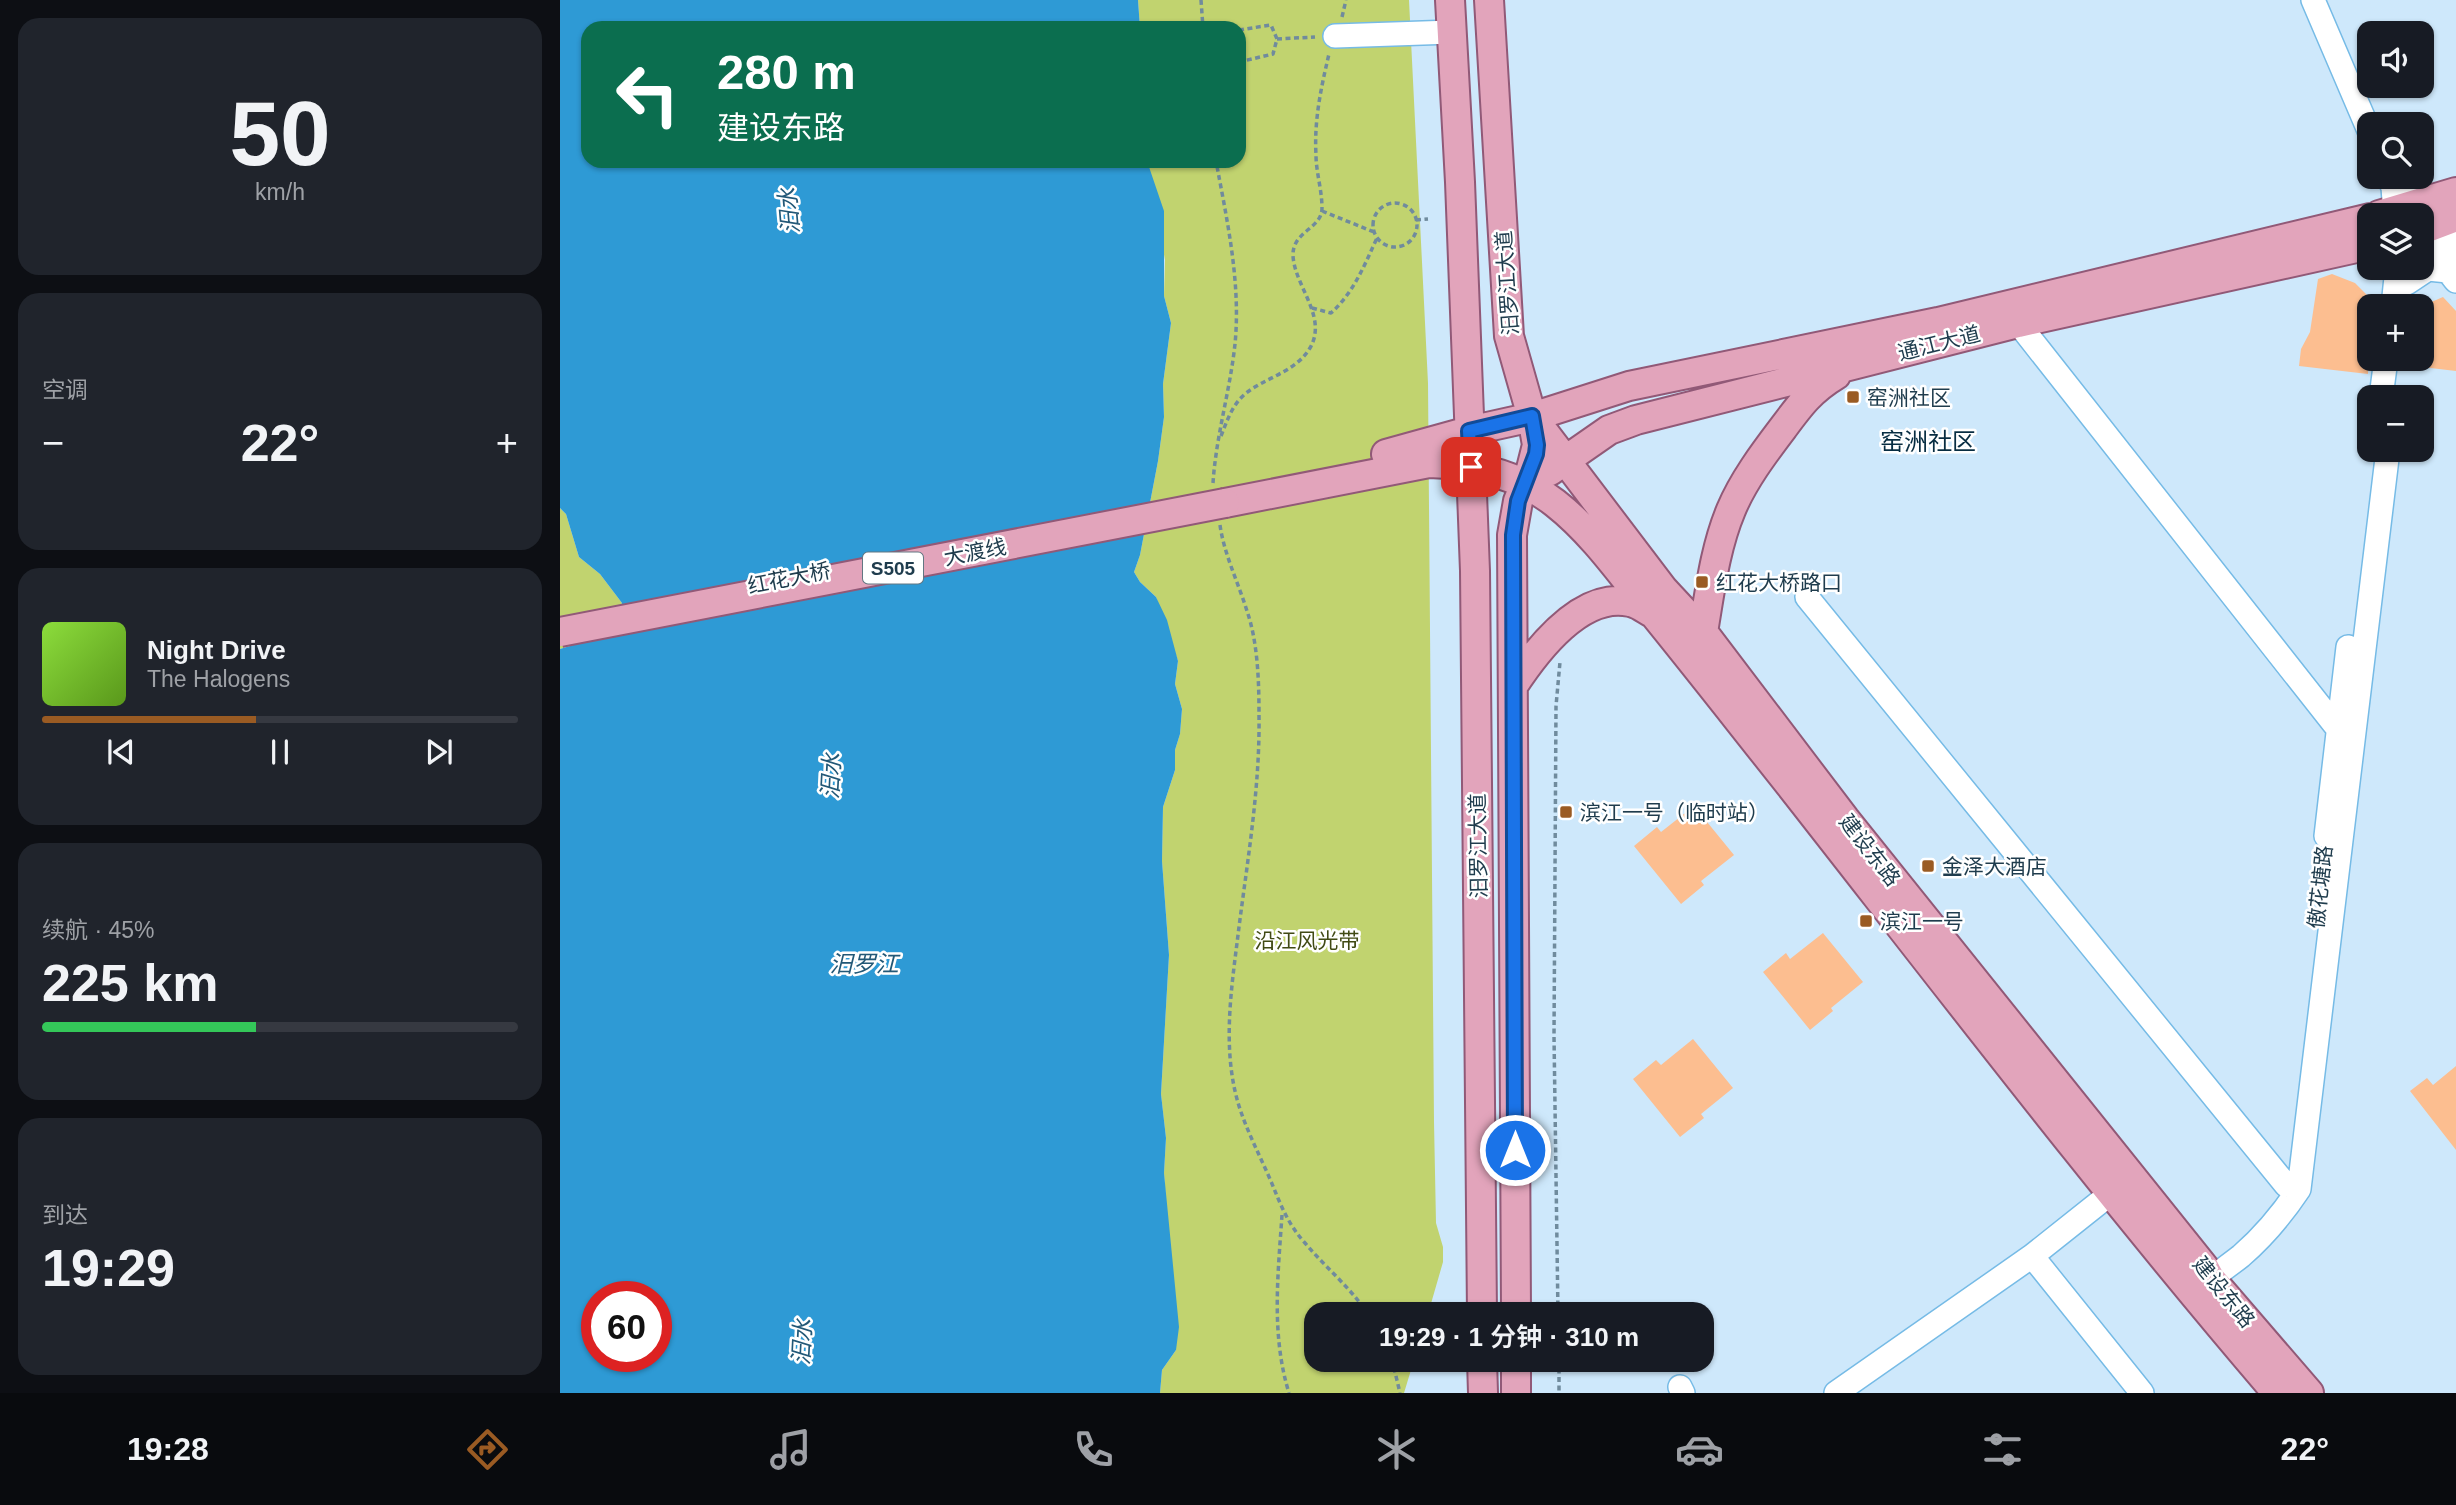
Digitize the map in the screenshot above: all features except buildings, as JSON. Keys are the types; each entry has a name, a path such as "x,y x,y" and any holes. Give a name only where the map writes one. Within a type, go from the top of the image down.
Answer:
{"main road":[{"name":"汨罗江大道","path":"1450,0 1475,571 1482,1302"},
{"name":"汨罗江大道","path":"1489,0 1509,336 1532,416 1537,445 1518,501 1513,535 1516,1302"},
{"name":"通江大道","path":"2426,203 2456,192"},
{"name":"通江大道","path":"1525,484 1545,475 1565,458 1609,430 1633,421 1857,364 2016,313 2357,223"},
{"name":"通江大道","path":"1532,416 1629,386 1938,322 2016,313 2357,247"},
{"path":"1703,632 1718,552 1731,511 1743,486 1766,450 1815,387 1857,364"},
{"name":"S505","path":"1221,503 1469,431 1532,416"},
{"name":"建设东路","path":"1532,416 1663,589 1703,632 2198,1281 2277,1393"},
{"name":"S505","path":"1221,503 1429,463 1471,467"},
{"name":"建设东路","path":"1471,467 1525,484 1581,525 2110,1194 2309,1393"},
{"name":"红花大桥","path":"560,621 1221,503"},
{"name":"大渡线","path":"560,632 1221,503"},
{"path":"1513,686 1534,655 1573,618 1592,606 1610,601 1631,602 1654,614"},
{"path":"1482,1372 1483,1393"},
{"path":"1516,1372 1516,1393"}],"street":[{"path":"2313,0 2361,112"},
{"path":"2327,0 2377,112"},
{"path":"1335,36 1452,32"},
{"path":"2434,231 2456,252"},
{"path":"2434,247 2456,282"},
{"path":"2434,270 2448,271 2456,282"},
{"path":"2016,313 2338,729"},
{"name":"傲花塘路","path":"2287,1185 2338,729 2372,462"},
{"path":"2198,1281 2242,1255 2284,1211 2299,1189 2387,462"},
{"path":"1807,597 2287,1185 2198,1281"},
{"path":"1836,1393 2032,1256 2110,1194"},
{"path":"2032,1256 2142,1393"}],"path":[{"path":"1201,0 1202,21"},
{"path":"1216,448 1232,410 1244,395 1298,362 1310,348 1315,331 1312,308 1293,257 1295,246 1303,232 1314,225 1322,211 1316,158 1318,100 1346,0"},
{"path":"1246,29 1271,26 1277,39 1273,54 1246,60"},
{"path":"1277,39 1335,36"},
{"path":"1217,168 1236,295 1234,353 1216,448 1213,482 1221,503 1227,551 1249,614 1256,659 1259,716 1256,785 1233,970 1230,1065 1238,1102 1251,1140 1282,1212 1304,1243 1360,1302"},
{"path":"1396,202 1409,208 1416,220 1414,234 1404,245 1390,246 1377,238 1374,232 1374,218 1382,206 1396,202"},
{"path":"1322,211 1374,232"},
{"path":"1416,220 1428,219"},
{"path":"1312,308 1331,313 1338,307 1355,286 1377,238"},
{"path":"1558,1302 1554,1022 1556,706 1560,661"},
{"path":"1282,1212 1277,1333 1289,1393"},
{"path":"1395,1372 1399,1393"},
{"path":"1559,1372 1559,1393"}],"green space":[{"name":"沿江风光带","path":"1138,0 1409,0 1428,383 1434,1122 1436,1223 1443,1247 1443,1262 1431,1302 1304,1302 1304,1372 1410,1372 1404,1393 1160,1393 1162,1370 1176,1350 1164,1173 1166,1138 1161,1094 1169,955 1162,861 1163,807 1175,770 1175,750 1180,734 1182,709 1175,684 1178,661 1156,597 1140,582 1134,572 1140,555 1158,461 1164,417 1163,384 1171,323 1164,296 1165,260 1148,168 1246,168 1246,21 1140,21"},
{"path":"560,508 566,514 579,557 600,574 622,603 610,634 560,649"}],"water":[{"name":"汨罗江","path":"560,0 1138,0 1140,21 581,21 581,168 1149,168 1164,211 1164,296 1171,323 1163,384 1164,417 1158,461 1140,555 1134,572 1140,582 1156,597 1167,620 1178,661 1175,684 1182,709 1180,734 1175,750 1175,770 1163,807 1162,861 1169,955 1161,1094 1166,1138 1164,1173 1179,1327 1176,1350 1162,1370 1160,1393 560,1393 560,649 610,634 622,603 600,574 579,557 566,514 560,508"}],"place":[{"name":"窑洲社区","path":"1853,397"},
{"name":"红花大桥路口","path":"1702,582"},
{"name":"滨江一号（临时站）","path":"1566,812"},
{"name":"金泽大酒店","path":"1928,866"},
{"name":"滨江一号","path":"1866,921"}],"district":[{"name":"窑洲社区","path":"1928,441"}],"route":[{"path":"1471,467 1469,431 1532,416 1536,454 1518,501 1513,535 1515,1150"}],"water label":[{"name":"汨水","path":"789,211"},
{"name":"汨水","path":"831,776"},
{"name":"汨水","path":"802,1342"}]}
